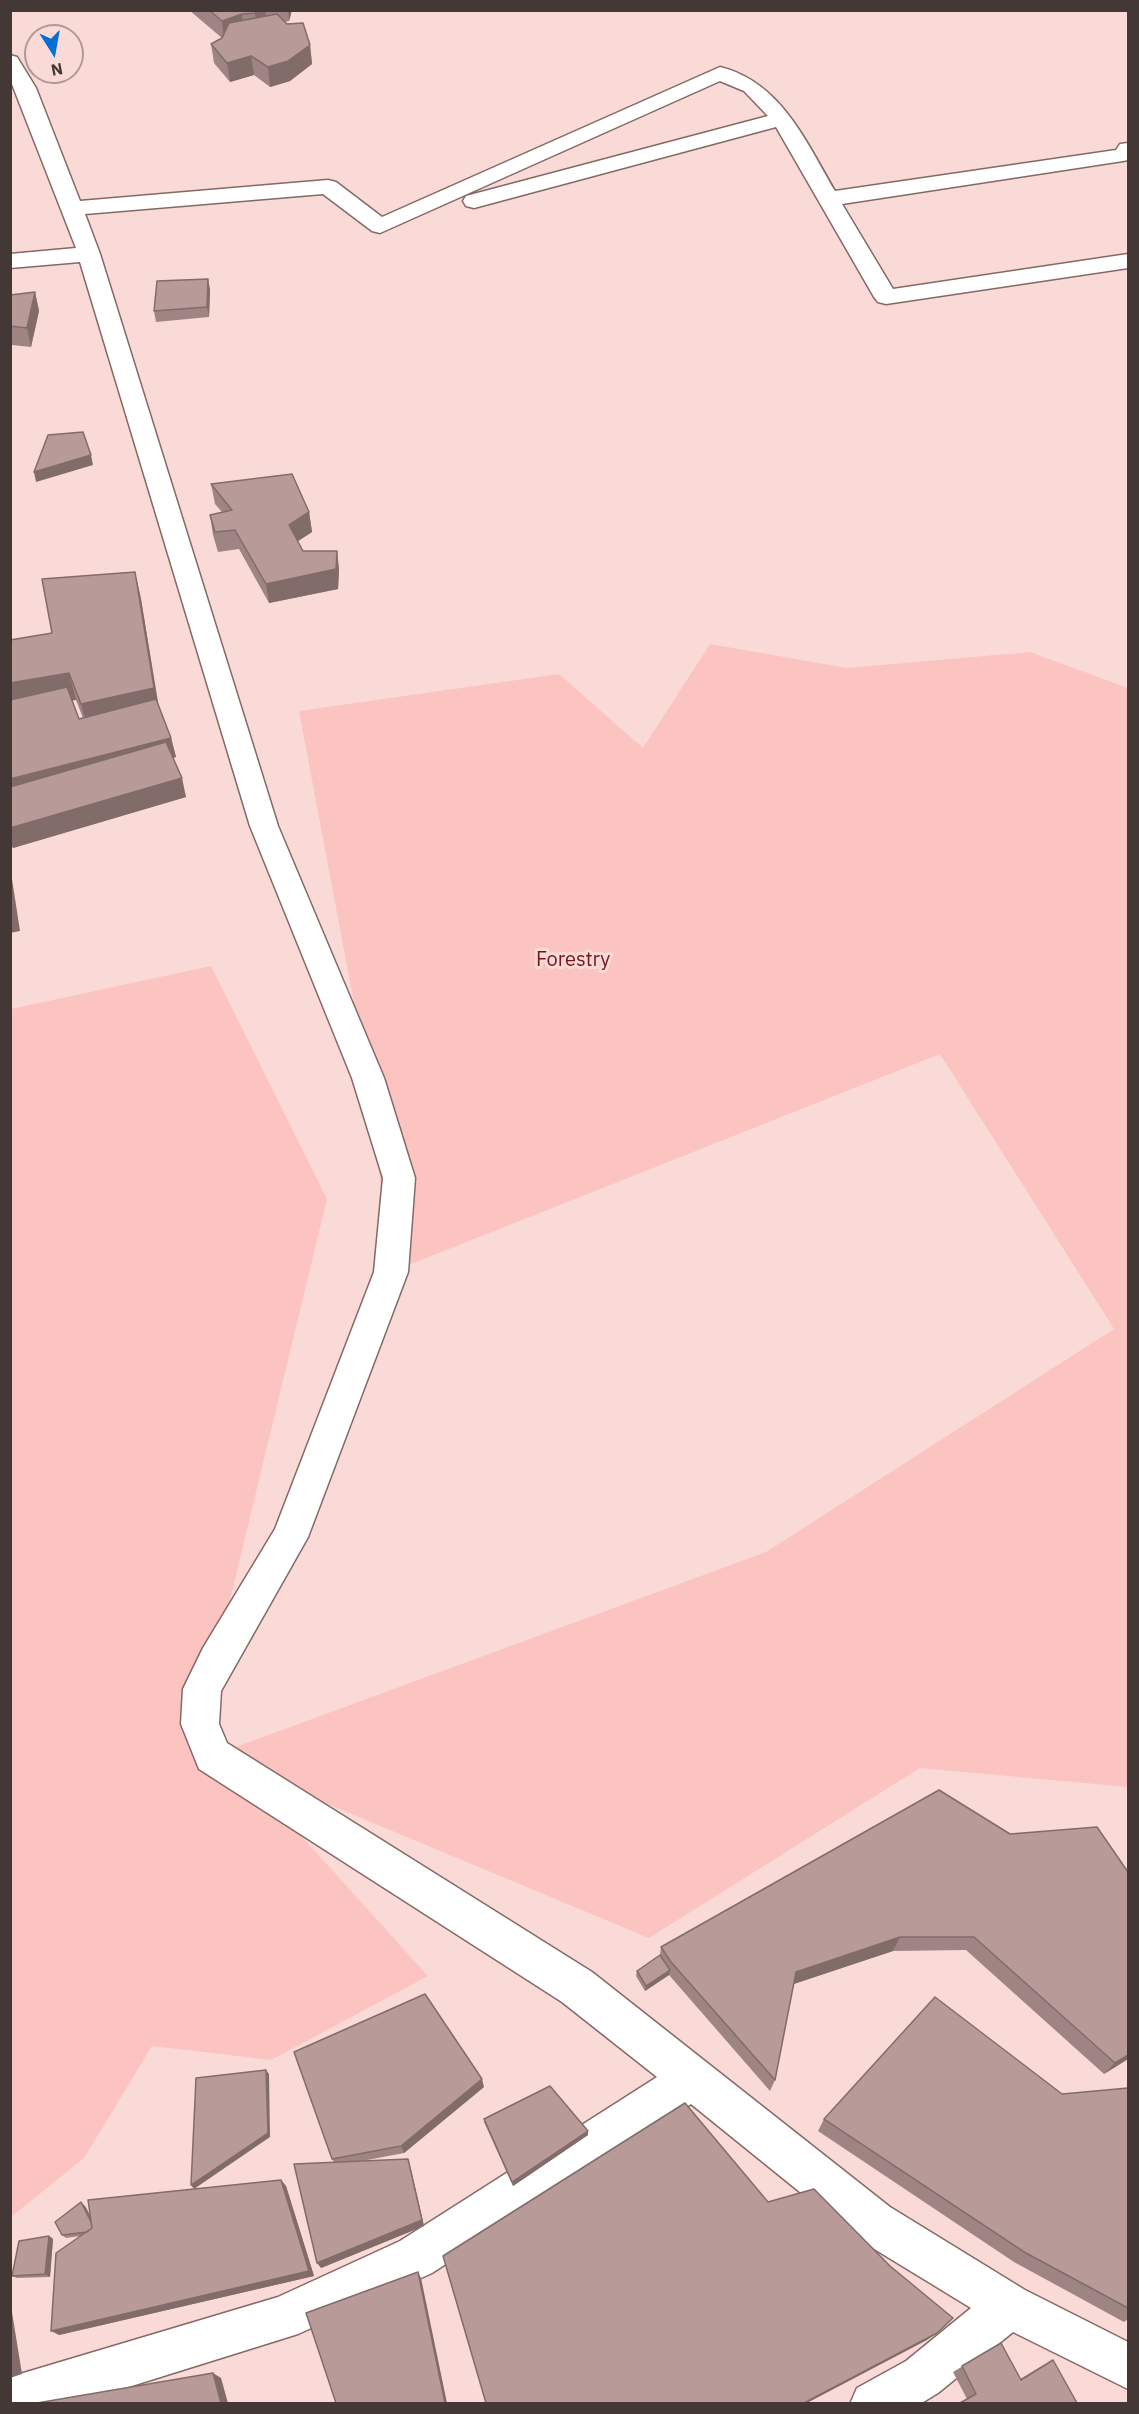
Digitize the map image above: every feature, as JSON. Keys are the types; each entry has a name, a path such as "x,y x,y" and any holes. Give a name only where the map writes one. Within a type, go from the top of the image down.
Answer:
{"street":[{"path":"10,61 26,88 89,254 264,826 368,1078 399,1178 391,1272 290,1537 216,1661 202,1689 200,1724 213,1755 577,1987 874,2223 1009,2306 1128,2366"},
{"path":"380,226 720,73 751,87 782,119 886,297 1128,261"},
{"path":"380,226 782,119"},
{"path":"829,199 1123,155 1128,149"},
{"path":"71,208 328,187 380,226"},
{"path":"10,261 89,254"},
{"path":"10,2400 282,2318 416,2257 692,2079"},
{"path":"873,2403 922,2377 1009,2306"}],"green space":[{"name":"Forestry","path":"710,644 847,668 1030,652 1128,688 1128,1787 920,1768 649,1938 239,1767 428,1976 271,2060 152,2046 84,2158 11,2217 11,1009 211,966 327,1199 200,1724 225,1751 766,1552 1114,1329 940,1054 391,1272 368,1078 299,711 559,674 643,748"}],"building":[{"path":"209,10 258,10 255,13 242,14 222,21"},
{"path":"277,14 287,24 303,23 310,45 288,61 268,67 251,56 227,63 211,44 222,38 229,23"},
{"path":"208,279 207,307 154,311 157,281"},
{"path":"35,292 27,328 10,326 10,295"},
{"path":"83,432 91,455 34,472 48,435"},
{"path":"292,474 309,512 289,525 303,551 337,551 336,569 266,584 235,530 215,532 210,515 232,510 211,484"},
{"path":"135,572 154,688 81,704 69,673 10,683 10,640 52,633 42,579"},
{"path":"67,687 79,719 156,699 171,738 10,779 10,700"},
{"path":"166,742 182,778 10,828 10,787"},
{"path":"939,1790 1010,1834 1097,1827 1128,1872 1128,2055 1115,2063 974,1937 900,1937 796,1972 775,2080 671,1962 661,1947"},
{"path":"660,1955 670,1970 646,1986 637,1971"},
{"path":"425,1994 482,2079 401,2146 332,2159 294,2052"},
{"path":"935,1997 1062,2094 1128,2088 1128,2308 1026,2253 824,2119"},
{"path":"266,2070 268,2133 191,2185 196,2078"},
{"path":"550,2086 588,2131 512,2182 484,2119"},
{"path":"685,2103 768,2202 814,2189 890,2266 953,2318 937,2333 804,2403 486,2403 443,2256"},
{"path":"408,2159 422,2220 317,2263 294,2164"},
{"path":"281,2180 309,2271 51,2331 56,2253 92,2228 88,2200"},
{"path":"81,2202 92,2228 87,2232 62,2235 55,2222"},
{"path":"49,2236 45,2274 12,2276 19,2241"},
{"path":"418,2272 445,2403 336,2403 306,2313"},
{"path":"1001,2343 1021,2380 1053,2360 1077,2403 960,2403 976,2394 962,2366"},
{"path":"213,2373 221,2403 37,2403"}]}
